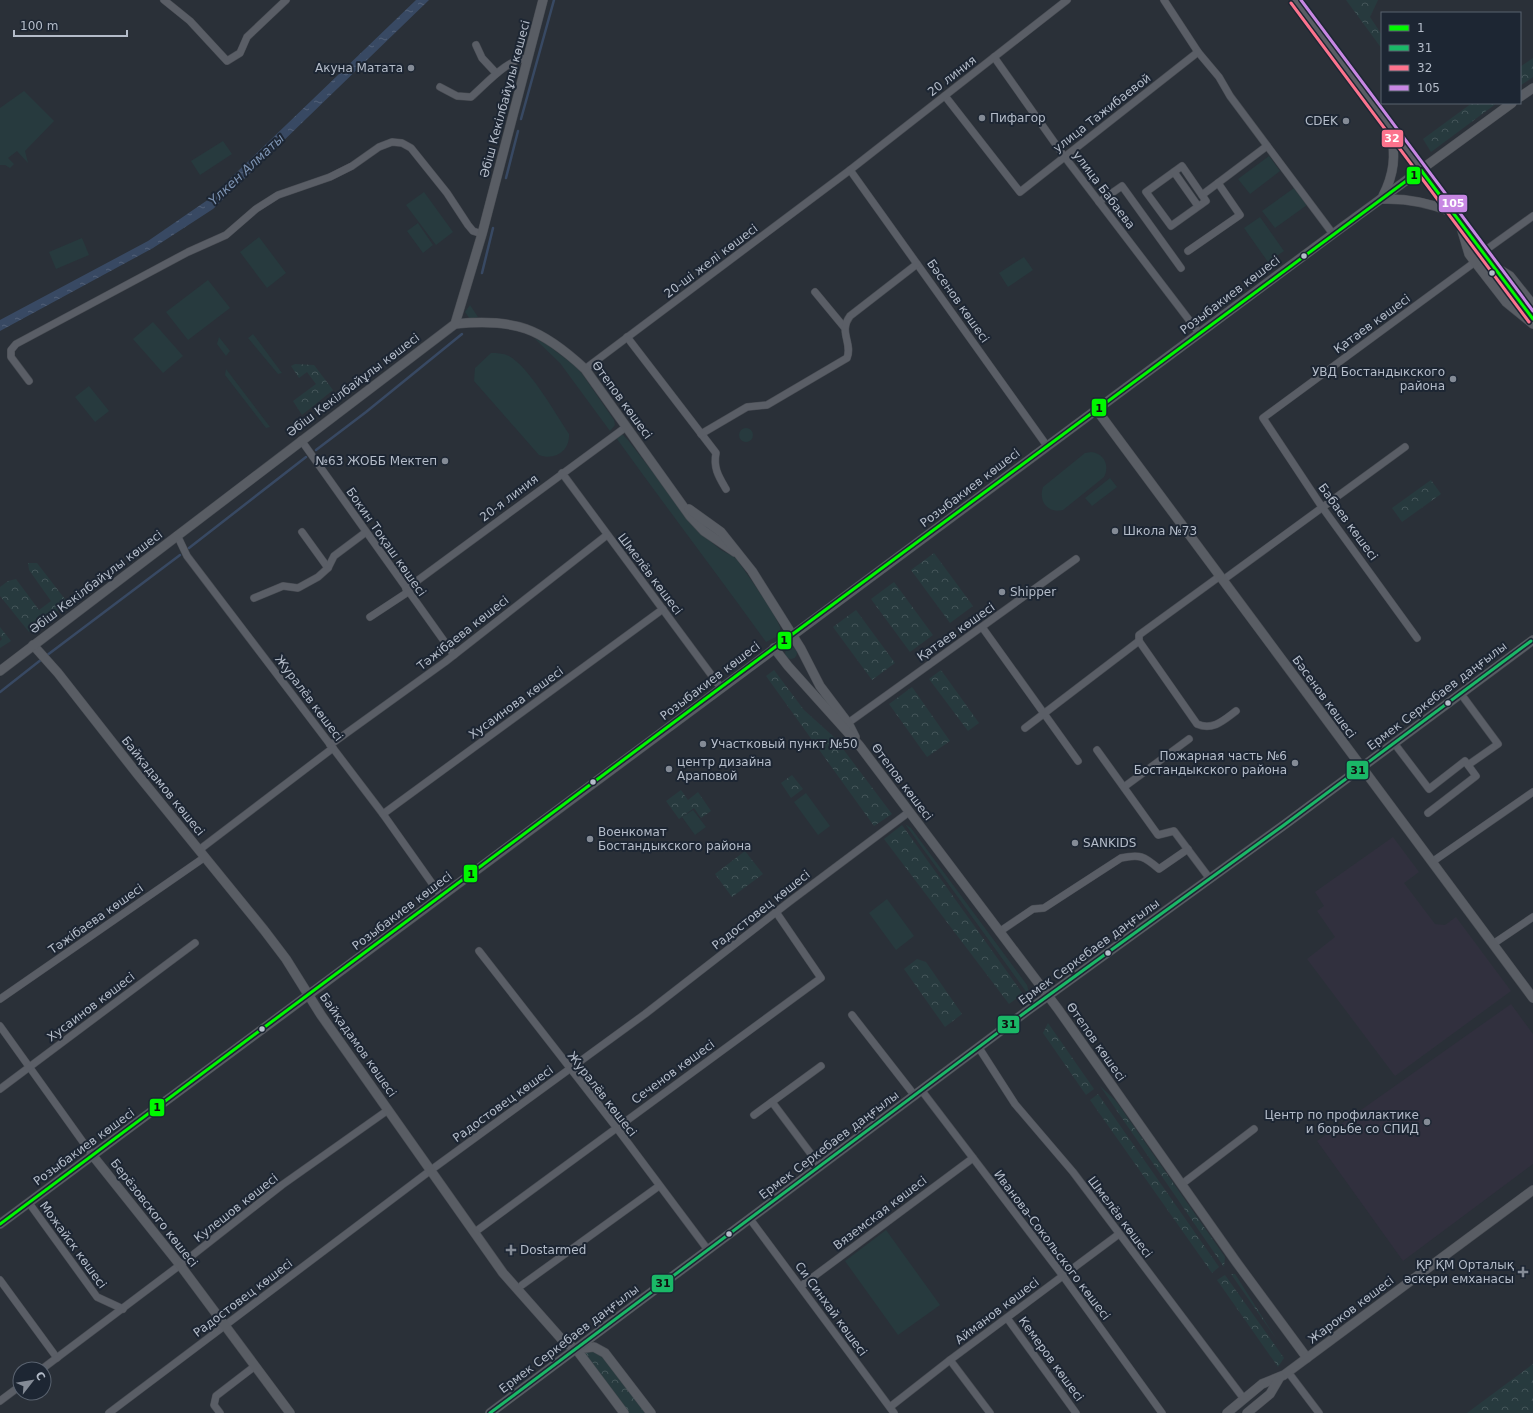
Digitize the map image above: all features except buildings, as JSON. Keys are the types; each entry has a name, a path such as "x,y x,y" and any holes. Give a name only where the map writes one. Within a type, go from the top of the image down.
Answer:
{"street":[{"path":"164,0 190,21 227,61 240,53 247,37 286,0"},
{"name":"Әбіш Кекілбайұлы көшесі","path":"0,671 177,534 455,324 482,234 543,0"},
{"name":"20 линия","path":"850,170 1067,0"},
{"path":"1164,0 1198,52 1219,77 1230,96 1332,234"},
{"path":"1295,0 1492,265 1510,276 1533,305"},
{"path":"476,45 482,58 496,73"},
{"name":"улица Тажибаевой","path":"945,96 1020,192 1198,52"},
{"name":"улица Бабаева","path":"994,57 1064,156 1199,333"},
{"path":"440,87 457,96 471,97 496,73 518,58 528,59"},
{"path":"1521,96 1533,88"},
{"name":"Розыбакиев көшесі","path":"0,1224 1332,234 1511,104"},
{"path":"1390,128 1394,149 1394,166 1390,183 1381,199 1408,199 1431,204 1456,216 1469,254 1506,302 1533,324"},
{"path":"29,381 11,357 11,350 16,344 188,252 226,235 256,210 278,195 330,177 352,166 380,147 392,142 402,143 411,148 447,193 468,225 473,231 482,234"},
{"path":"1202,195 1267,146"},
{"path":"1182,166 1206,201 1171,226 1146,192 1174,172 1182,166"},
{"name":"Бәсенов көшесі","path":"850,170 1047,446"},
{"name":"20-ші желі көшесі","path":"585,369 850,170"},
{"path":"1174,172 1198,206"},
{"path":"1188,251 1240,215 1218,183"},
{"path":"1099,202 1122,186 1180,268"},
{"path":"1483,252 1533,216"},
{"name":"Қатаев көшесі","path":"1263,418 1475,262"},
{"path":"844,327 850,316 917,264"},
{"path":"701,434 747,407 767,405 847,358 848,348 844,327 815,292"},
{"name":"Өтепов көшесі","path":"455,324 494,322 516,325 552,342 585,369 682,503 721,532 752,571 792,635 820,686 848,723 859,745"},
{"path":"627,337 716,453 714,464 726,490"},
{"name":"Бәсенов көшесі","path":"1096,409 1533,998"},
{"name":"Бабаев көшесі","path":"1263,418 1322,507 1417,638"},
{"name":"20-я линия","path":"370,617 626,426"},
{"name":"Бокин Тоқаш көшесі","path":"301,440 454,655"},
{"path":"1236,711 1219,723 1211,726 1205,728 1198,724 1139,641 1139,635 1405,447"},
{"name":"Шмелёв көшесі","path":"562,473 721,688"},
{"path":"302,532 328,568"},
{"path":"254,598 283,586 298,588 318,577 328,568 334,556 366,532"},
{"name":"Журалёв көшесі","path":"177,534 186,556 383,814 441,896"},
{"name":"Тәжібаева көшесі","path":"0,999 202,853 332,747 454,655 607,535"},
{"name":"Қатаев көшесі","path":"848,723 1076,559"},
{"name":"Хусаинова көшесі","path":"383,814 662,609"},
{"path":"982,627 1078,760"},
{"name":"Ермек Серкебаев даңғылы","path":"490,1413 1048,996 1210,879 1532,640"},
{"path":"1025,728 1139,641"},
{"name":"Байқадамов көшесі","path":"33,645 45,657 264,930 321,1015 516,1289 564,1343 576,1349 624,1413"},
{"name":"Өтепов көшесі","path":"774,648 788,666 859,745 1000,932 1048,996 1307,1358"},
{"path":"1461,694 1498,744 1468,766"},
{"path":"1124,787 1189,739"},
{"path":"1394,743 1429,789 1465,762 1476,776 1428,813"},
{"path":"1097,750 1158,835 1174,830 1210,879"},
{"path":"1432,862 1533,792"},
{"name":"Радостовец көшесі","path":"109,1413 431,1170 645,1014 747,932 909,812"},
{"path":"1000,932 1033,909 1044,908 1121,858 1136,854 1148,859 1159,869 1188,849"},
{"name":"Сеченов көшесі","path":"475,1232 616,1127 821,978 776,912"},
{"path":"1493,944 1533,917"},
{"name":"Хусаинов көшесі","path":"0,1089 195,943"},
{"name":"Журалёв көшесі","path":"479,951 569,1069 616,1127 708,1250"},
{"name":"Иванова-Сокольского көшесі","path":"852,1015 973,1158 1063,1276 1162,1413"},
{"name":"Берёзовского көшесі","path":"0,1026 93,1156 180,1265 290,1413"},
{"name":"Шмелёв көшесі","path":"979,1048 1015,1104 1073,1172 1244,1399"},
{"path":"754,1115 821,1066"},
{"path":"772,1102 820,1166"},
{"name":"Кулешов көшесі","path":"52,1361 123,1309 282,1185 388,1110"},
{"path":"1182,1184 1254,1129"},
{"name":"Вяземская көшесі","path":"801,1286 973,1158"},
{"path":"522,1284 660,1186"},
{"name":"Жароков көшесі","path":"1227,1413 1262,1384 1284,1375 1533,1190"},
{"name":"Можайск көшесі","path":"29,1203 97,1297 123,1309"},
{"name":"Си Синхай көшесі","path":"750,1219 892,1410"},
{"name":"Айманов көшесі","path":"892,1410 950,1360 1119,1234"},
{"path":"0,1280 56,1358"},
{"name":"Кемеров көшесі","path":"1007,1318 1076,1413"},
{"path":"576,1349 594,1347 605,1353 649,1412"},
{"path":"950,1360 990,1413"},
{"path":"220,1413 214,1405 216,1396 255,1366"},
{"path":"1284,1375 1319,1413"},
{"name":"Жароков көшесі","path":"1247,1413 1270,1394 1284,1375"},
{"path":"0,1401 12,1392"}],"shaded area":[{"path":"1393,837 1419,872 1404,883 1435,924 1445,925 1456,917 1511,991 1395,1076 1307,959 1335,937 1317,911 1324,906 1315,892"},
{"path":"1511,1004 1533,1034 1533,1164 1403,1261 1317,1141"}],"green space":[{"path":"1346,0 1378,0 1370,17 1381,34 1381,48"},
{"path":"1533,58 1533,77 1521,85 1521,66"},
{"path":"24,91 54,121 25,151 28,163 17,151 8,158 14,164 10,168 5,165 0,165 0,108"},
{"path":"1471,104 1496,104 1431,152 1423,139"},
{"path":"223,141 232,154 200,175 191,161"},
{"path":"1269,156 1280,171 1250,194 1238,179"},
{"path":"1294,188 1307,205 1275,228 1262,211"},
{"path":"424,192 453,232 436,245 406,205"},
{"path":"1260,217 1284,251 1268,262 1244,228"},
{"path":"418,223 433,245 423,253 407,231"},
{"path":"259,237 286,273 267,288 240,252"},
{"path":"82,238 89,255 56,269 49,252"},
{"path":"1024,257 1033,270 1008,287 999,273"},
{"path":"208,280 230,308 188,340 166,312"},
{"path":"470,305 478,317 470,319 465,312"},
{"path":"153,322 183,356 163,373 133,339"},
{"path":"253,334 282,373 278,374 248,338"},
{"path":"219,337 230,351 226,356 217,344"},
{"path":"534,338 545,343 578,368 614,420 615,425 610,431 560,363"},
{"path":"491,353 500,353 509,356 517,362 534,380 569,434 567,445 560,453 551,457 539,455 474,381 475,368"},
{"path":"295,364 314,365 333,390 302,415 293,401 316,384 307,372 299,378 291,366"},
{"path":"226,369 270,427 266,428 225,375"},
{"path":"89,386 109,411 95,422 75,397"},
{"path":"746,428 751,430 753,435 751,440 746,442 741,440 739,435 741,430"},
{"path":"618,435 623,435 628,440 698,531 721,550 736,558 773,612 780,627 780,635 766,642 617,439"},
{"path":"1085,453 1096,453 1105,461 1106,473 1104,477 1063,510 1058,511 1049,508 1043,501 1043,487"},
{"path":"1110,478 1117,487 1092,506 1085,498"},
{"path":"1431,480 1441,494 1402,522 1392,508"},
{"path":"934,553 973,606 950,623 911,570"},
{"path":"28,563 37,563 68,603 29,632 0,596 0,587 8,581 16,579 39,610 51,601 29,570"},
{"path":"894,582 933,635 910,652 871,599"},
{"path":"856,610 895,663 872,680 833,627"},
{"path":"0,627 11,641 0,648 0,641 2,639 0,636"},
{"path":"791,647 795,649 797,653 795,657 791,659 787,657 785,653 787,649"},
{"path":"774,670 804,710 834,737 892,814 874,826 766,676"},
{"path":"941,670 979,723 968,731 929,679"},
{"path":"912,687 950,741 927,757 889,704"},
{"path":"792,775 803,789 791,798 781,783"},
{"path":"681,790 688,800 698,792 711,811 701,818 694,808 679,819 666,801"},
{"path":"806,793 830,826 818,835 794,802"},
{"path":"693,810 706,827 695,835 682,817"},
{"path":"905,824 911,828 1027,985 1029,992 1027,993"},
{"path":"902,825 1023,994 1009,1004 884,839"},
{"path":"745,851 763,874 732,897 715,874"},
{"path":"887,899 914,936 896,950 869,913"},
{"path":"917,959 926,962 962,1014 945,1027 904,969"},
{"path":"1048,1023 1094,1089 1086,1095 1043,1033"},
{"path":"1100,1086 1116,1101 1225,1257 1224,1267"},
{"path":"1098,1094 1219,1267 1212,1273 1090,1100"},
{"path":"886,1230 940,1305 898,1335 845,1261"},
{"path":"1231,1274 1235,1274 1277,1340"},
{"path":"1225,1275 1284,1358 1278,1367 1217,1280"},
{"path":"579,1350 599,1351 645,1413 627,1413"},
{"path":"1533,1364 1533,1413 1467,1413"}],"water":[{"name":"Үлкен Алматы","path":"416,0 429,0 213,209 153,248 0,331 0,320 148,241 209,199"}],"waterway":[{"path":"521,119 554,0"},
{"path":"506,178 518,131"},
{"path":"482,273 493,228"},
{"path":"316,450 366,412 462,334"},
{"path":"189,548 306,457"},
{"path":"46,656 180,555"},
{"path":"0,692 42,659"}],"transit line":[{"name":"105","path":"1301,0 1533,311"},
{"name":"32","path":"1291,3 1529,322"},
{"name":"1","path":"0,1224 767,653 1421,170 1533,319"},
{"name":"31","path":"490,1413 1027,1011 1284,825 1531,641"}],"place":[{"name":"Акуна Матата","path":"411,68"},
{"name":"Пифагор","path":"982,118"},
{"name":"CDEK","path":"1346,121"},
{"name":"УВД Бостандыкского района","path":"1453,379"},
{"name":"№63 ЖОББ Мектеп","path":"445,461"},
{"name":"Школа №73","path":"1115,531"},
{"name":"Shipper","path":"1002,592"},
{"name":"Участковый пункт №50","path":"703,744"},
{"name":"Пожарная часть №6 Бостандыкского района","path":"1295,763"},
{"name":"центр дизайна Араповой","path":"669,769"},
{"name":"Военкомат Бостандыкского района","path":"590,839"},
{"name":"SANKIDS","path":"1075,843"},
{"name":"Центр по профилактике и борьбе со СПИД","path":"1427,1122"},
{"name":"Dostarmed","path":"511,1250"},
{"name":"ҚР ҚМ Орталық әскери емханасы","path":"1523,1272"}]}
